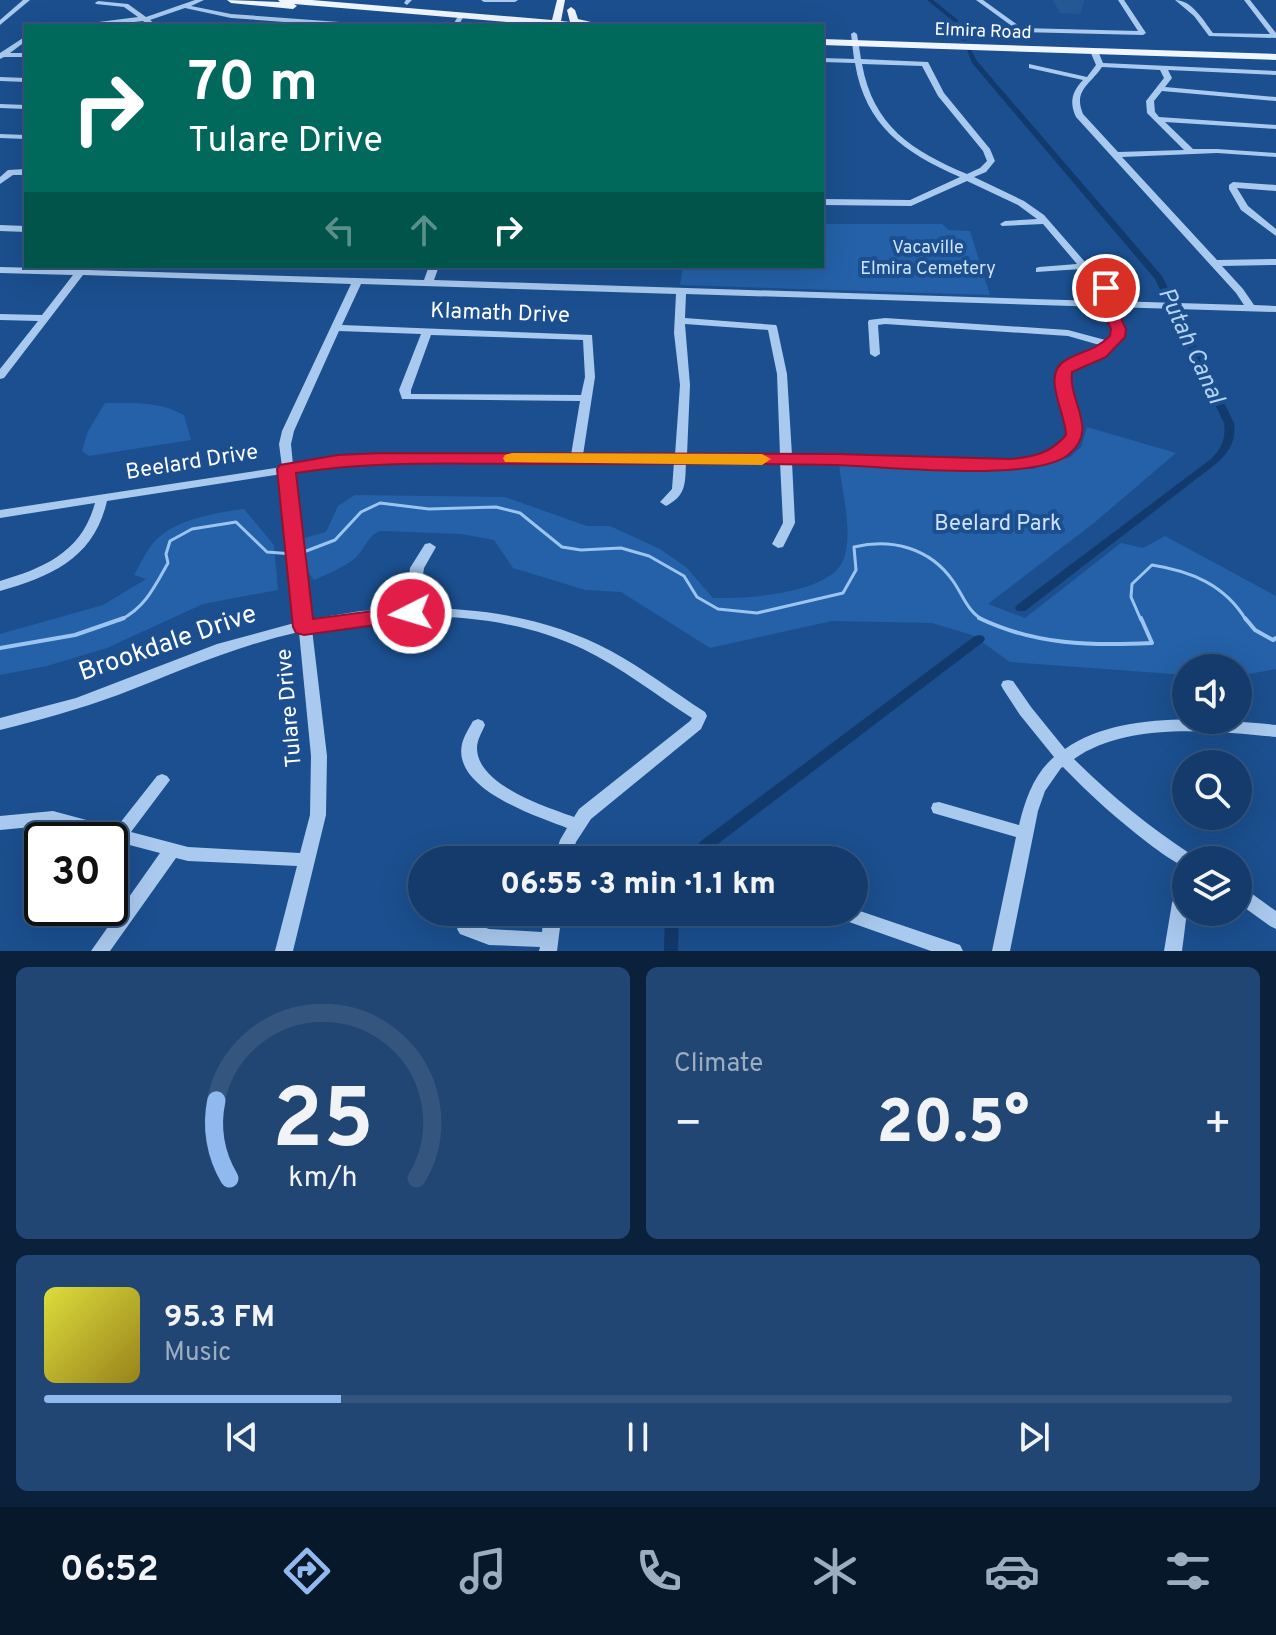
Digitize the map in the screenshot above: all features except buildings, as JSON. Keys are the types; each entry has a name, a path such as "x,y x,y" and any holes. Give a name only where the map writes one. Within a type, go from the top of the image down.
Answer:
{"main road":[{"path":"231,0 511,24"},
{"path":"282,0 457,19 543,24"},
{"path":"560,24 558,11 561,0"},
{"path":"561,24 572,5"},
{"path":"572,5 574,21 591,24"},
{"path":"457,19 533,18 558,11"},
{"name":"Elmira Road","path":"824,43 855,39 1094,51 1276,55"}],"street":[{"path":"0,23 27,0"},
{"path":"102,24 145,19 188,7 201,0"},
{"path":"484,0 515,0"},
{"path":"979,0 1020,30 1143,33 1121,0"},
{"path":"1178,0 1196,15 1211,35 1275,36 1247,0"},
{"path":"98,3 126,5 151,24"},
{"path":"188,7 241,17 339,24"},
{"path":"1264,21 1276,21"},
{"path":"1,55 24,39"},
{"path":"855,39 866,95 897,140 909,151 1022,203 1044,221 1106,288 1107,303 1118,329 1112,345 1068,333 1001,331 943,322 873,322 875,354"},
{"path":"1094,51 1100,65"},
{"path":"1,55 24,55"},
{"path":"824,60 925,64 941,94 990,157 989,166 911,203 824,202"},
{"path":"1251,309 1215,263 1074,105 1075,94 1100,65 1276,73"},
{"path":"1032,66 1087,79"},
{"path":"1163,68 1168,78 1149,106 1156,119 1190,151"},
{"path":"0,79 24,80"},
{"path":"1161,89 1276,99"},
{"path":"0,106 24,107"},
{"path":"1156,119 1276,127"},
{"path":"0,136 24,137"},
{"path":"1116,155 1190,151 1276,155"},
{"path":"0,181 11,172 24,172"},
{"path":"1273,229 1244,208 1233,185 1276,188"},
{"path":"1005,224 1044,221"},
{"path":"0,228 24,229"},
{"path":"1215,263 1276,262"},
{"path":"428,284 433,268"},
{"path":"0,270 84,269 428,284 1276,309"},
{"path":"0,376 84,269"},
{"path":"1039,270 1086,269"},
{"name":"Tulare Drive","path":"284,951 318,815 319,756 286,469 288,431 357,281"},
{"path":"666,502 678,490 685,385 681,292"},
{"path":"0,317 45,318"},
{"path":"680,321 772,327 782,374 789,523 778,544"},
{"name":"Klamath Drive","path":"336,328 588,337 590,377 576,459"},
{"path":"427,332 405,390 406,397 585,398"},
{"name":"Beelard Drive","path":"0,514 366,458 785,459 1010,465 1050,458 1066,448 1075,436 1075,421 1062,383 1064,370 1112,345"},
{"path":"0,586 51,568 81,546 99,519 102,498"},
{"path":"411,613 417,568 430,547"},
{"name":"Brookdale Drive","path":"0,724 79,703 232,644 304,627 411,613 499,619 571,638 633,669 700,716 696,725 612,791 576,825 568,846"},
{"path":"1008,685 1067,757 1140,831 1172,851"},
{"path":"478,725 468,747 474,769 493,788 576,825"},
{"path":"1001,951 1025,833 1039,786 1067,757 1106,736 1160,725 1276,731"},
{"path":"128,824 162,780"},
{"path":"939,808 1025,833"},
{"path":"0,823 53,818 68,822"},
{"path":"128,839 171,851 226,858 307,860"},
{"path":"100,951 171,851"},
{"path":"1252,903 1276,921"},
{"path":"868,921 954,951"},
{"path":"1173,951 1177,926"},
{"path":"466,929 489,937 549,945"}],"green space":[{"name":"Vacaville Elmira Cemetery","path":"824,224 942,224 949,230 970,231 990,295 680,285 683,268 824,268"},
{"path":"105,403 146,404 175,410 184,415 191,440 89,456 82,451 88,431"},
{"name":"Beelard Park","path":"1087,427 1176,453 1094,523 988,604 1025,618 1121,543 1143,548 1165,536 1276,596 1276,669 1252,673 1252,654 1172,654 1172,674 1010,662 972,635 932,623 832,621 710,648 621,592 585,590 513,568 494,540 461,534 380,531 372,536 354,559 340,568 314,580 306,570 304,538 326,532 338,506 355,495 505,497 587,526 610,526 660,549 686,567 713,598 786,592 823,580 837,570 844,558 847,524 839,464 1032,469 1070,457 1081,447"},
{"path":"244,509 274,545 278,590 203,604 107,648 47,666 0,675 0,634 103,605 146,579 134,575 162,534 196,518"}],"waterway":[{"name":"Putah Canal","path":"930,0 956,21 964,40"},
{"name":"Putah Canal","path":"969,51 974,62 1159,278 1230,430 1228,444 1214,461 1021,608"},
{"path":"301,553 335,540 361,512 380,503 429,509 496,507 520,513 562,547 581,550 621,548 649,556 684,576 697,597 718,609 757,613 843,593 856,570 854,547 896,545 933,560 982,619"},
{"path":"123,618 143,603 154,588 168,563 166,554 170,541 192,529 236,522 267,552 293,554"},
{"path":"1141,620 1131,597 1132,584 1152,565 1180,571 1206,582 1228,597 1246,620"},
{"path":"0,648 75,635 123,618"},
{"path":"982,619 1042,639 1107,644 1152,643 1141,618"},
{"path":"1245,618 1255,630 1273,640 1276,638"},
{"name":"Putah Canal","path":"705,846 979,639"},
{"name":"Putah Canal","path":"671,951 672,926"}],"slow traffic":[{"path":"512,458 762,459"}],"route":[{"path":"411,613 304,627 286,469 366,458 836,459 1010,465 1037,462 1062,452 1075,436 1075,421 1062,383 1066,366 1100,353 1118,337 1118,329 1107,303 1106,288"}]}
